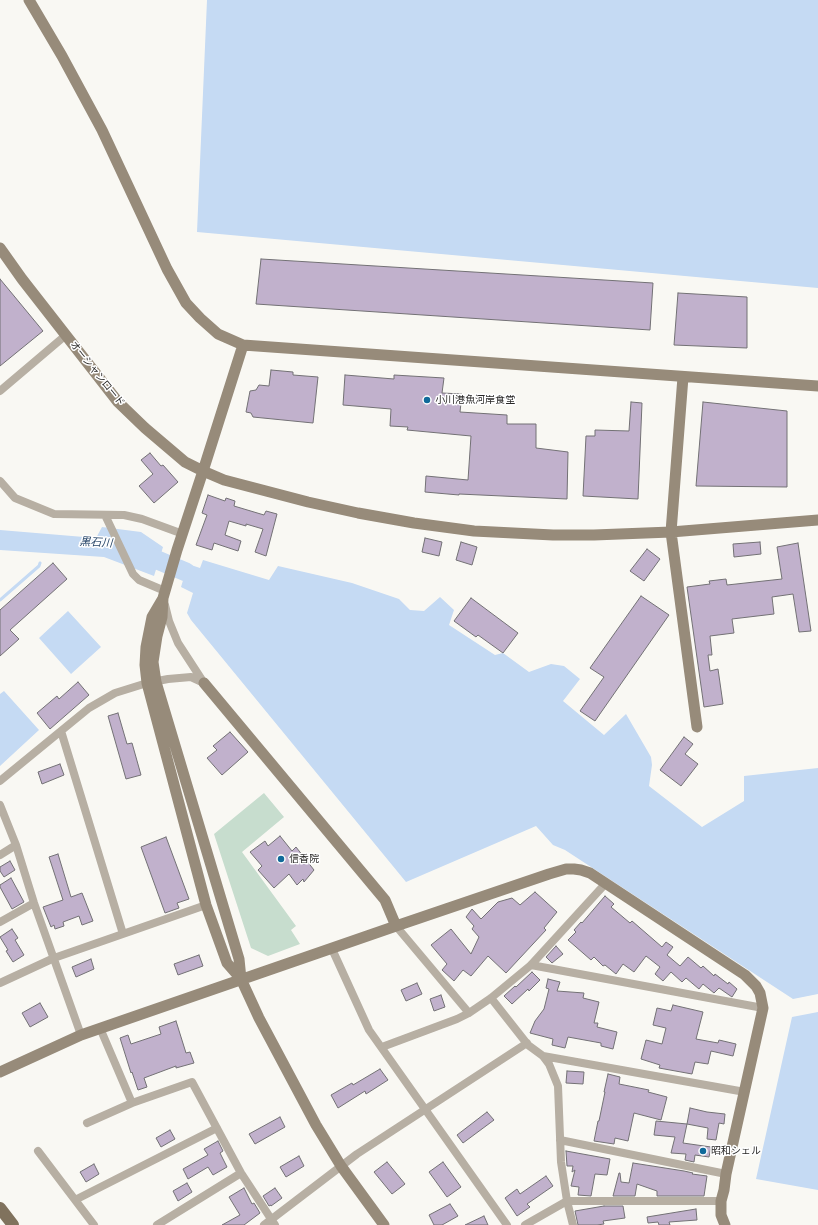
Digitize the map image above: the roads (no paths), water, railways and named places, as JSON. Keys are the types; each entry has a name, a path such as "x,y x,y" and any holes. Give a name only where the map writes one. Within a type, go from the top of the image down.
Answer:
{"main road":[{"path":"0,1208 13,1225"}],"street":[{"path":"28,0 62,56 102,130 167,269 186,303 218,334 243,345 818,386"},
{"name":"オーシャンロード","path":"0,248 22,279 118,402 145,428 185,462 224,480 308,502 358,513 414,523 474,531 552,535 671,532 818,520"},
{"name":"オーシャンロード","path":"0,257 12,271 22,279"},
{"path":"0,391 66,335"},
{"path":"241,979 239,959 152,682 145,665 146,647 152,617 165,591 243,345"},
{"path":"683,377 671,532 697,727"},
{"path":"0,482 15,498 54,514 124,515 142,519 183,534"},
{"path":"105,515 133,574 139,580 165,591"},
{"path":"165,591 169,621 178,643 204,682 381,895 385,900 396,926 469,1013"},
{"path":"0,781 89,708 115,693 168,679 191,677 204,682"},
{"path":"152,682 206,905 227,964 241,979 259,1018 316,1125 341,1166 384,1225"},
{"path":"61,731 123,934"},
{"path":"0,805 16,845 34,903 81,1034"},
{"path":"0,855 16,845"},
{"path":"0,1072 81,1034 549,874 566,869 581,870 590,873 606,883 745,975 756,986 760,993 763,1008 721,1201 721,1215 725,1225"},
{"path":"382,1047 457,1019 469,1013 491,998 531,965 606,883"},
{"path":"0,922 34,903"},
{"path":"0,983 54,958 206,905"},
{"path":"332,949 369,1030 507,1225"},
{"path":"531,965 763,1008"},
{"path":"491,998 527,1043 543,1056 549,1064 558,1086 561,1162 567,1201 573,1225"},
{"path":"100,1028 132,1103"},
{"path":"264,1225 273,1222 341,1166 527,1043"},
{"path":"543,1056 745,1092"},
{"path":"87,1123 132,1103 192,1082 241,1173 273,1222"},
{"path":"75,1200 217,1128"},
{"path":"560,1140 726,1174"},
{"path":"38,1151 94,1225"},
{"path":"156,1225 241,1173"},
{"path":"525,1225 567,1201 721,1201"}],"water":[{"path":"207,0 818,0 818,288 197,232"},
{"path":"102,527 141,532 163,547 154,576 104,557 0,550 0,530 96,538"},
{"path":"203,560 269,580 278,566 352,583 399,599 410,610 424,611 440,597 454,610 449,625 495,655 503,653 529,672 551,664 564,666 580,679 563,701 604,735 626,714 651,757 652,765 649,786 702,827 744,801 744,776 818,768 818,994 793,999 565,850 553,845 536,826 406,882 191,620 187,613 193,593 181,587 188,564 200,568"},
{"path":"68,611 101,647 71,674 39,638"},
{"path":"4,691 39,730 0,766 0,694"},
{"path":"818,1012 818,1190 756,1179 792,1017"}],"waterway":[{"name":"黒石川","path":"136,551 186,572"},
{"path":"0,600 39,566 40,563"}],"place":[{"name":"小川港魚河岸食堂","path":"427,400"},
{"name":"信香院","path":"281,859"},
{"name":"昭和シェル","path":"703,1151"}]}
